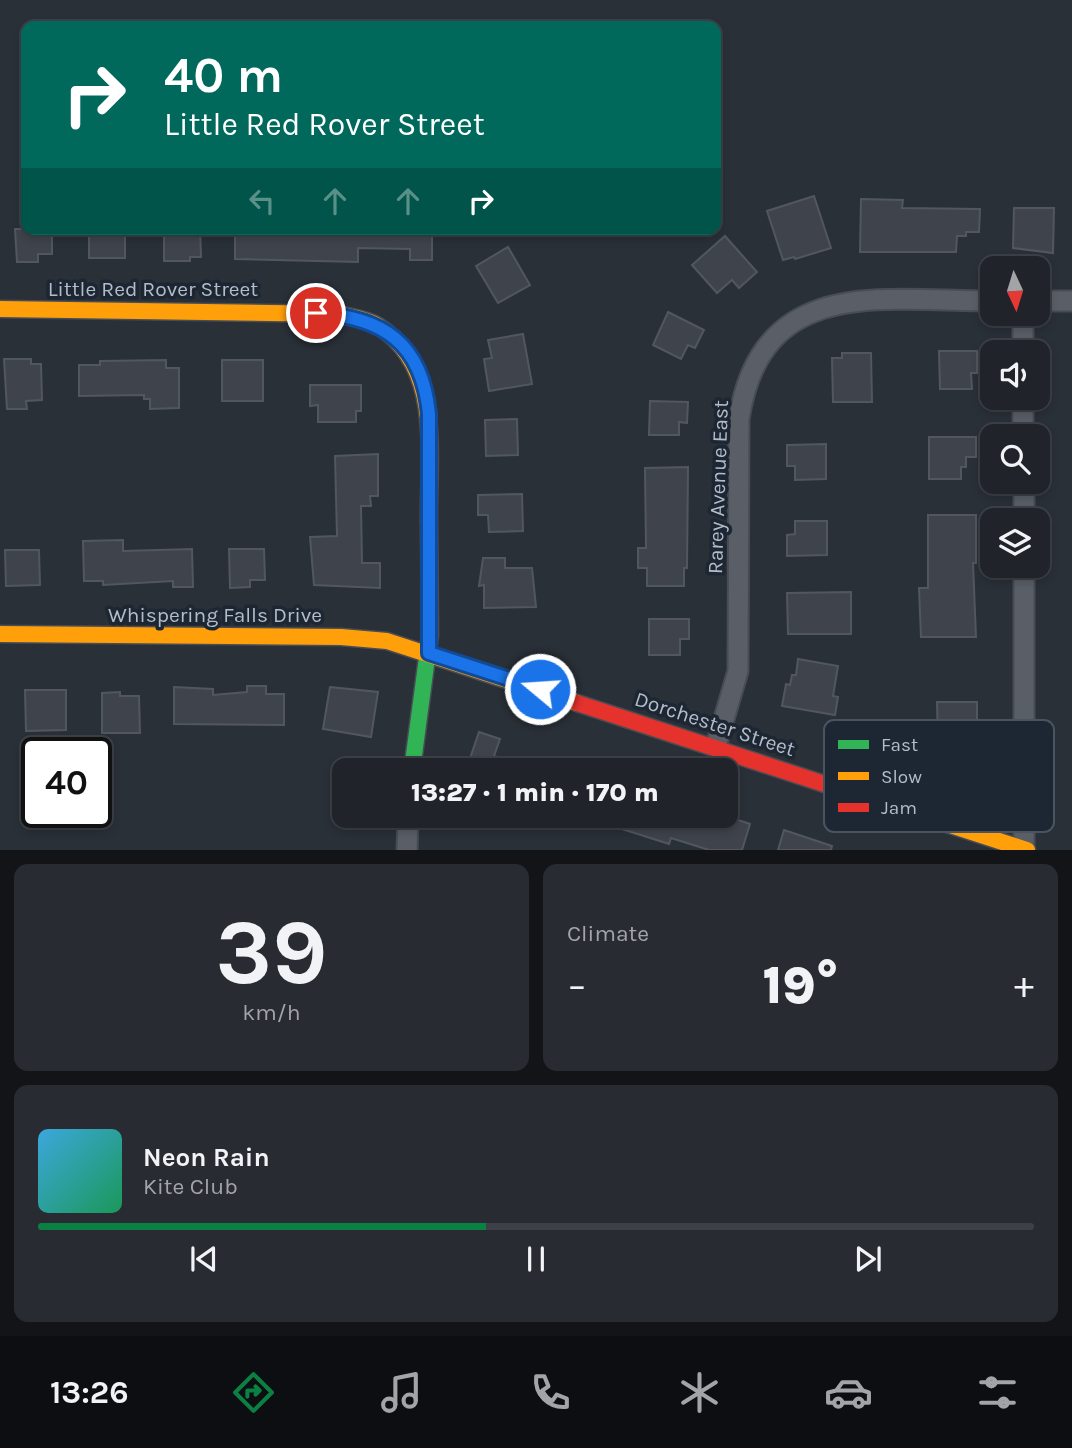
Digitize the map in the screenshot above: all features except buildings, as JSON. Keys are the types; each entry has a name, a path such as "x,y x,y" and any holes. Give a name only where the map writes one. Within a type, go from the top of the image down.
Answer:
{"street":[{"name":"Rarey Avenue East","path":"716,746 738,671 739,419 744,388 760,355 787,324 804,314 826,307 880,301 980,301"},
{"path":"1050,301 1072,301"},
{"name":"Little Red Rover Street","path":"0,309 295,311 357,317 376,324 387,332 410,357 427,400 429,653 414,758"},
{"path":"1024,578 1025,720"},
{"name":"Whispering Falls Drive","path":"0,634 341,637 387,641 429,653"},
{"name":"Dorchester Street","path":"429,653 824,783"},
{"path":"407,849 408,828"},
{"name":"Dorchester Street","path":"968,832 1026,849"}],"traffic: fast":[{"path":"414,758 430,635 429,520"}],"traffic: slow":[{"path":"0,309 337,314 374,324 399,343 413,364 422,388 430,441 429,520"},
{"path":"0,634 341,637 387,641 577,703"},
{"path":"972,832 1027,850"}],"traffic: jam":[{"path":"577,703 824,784"}],"route":[{"path":"316,313 357,317 376,324 404,348 422,384 429,414 429,653 540,689"}]}
